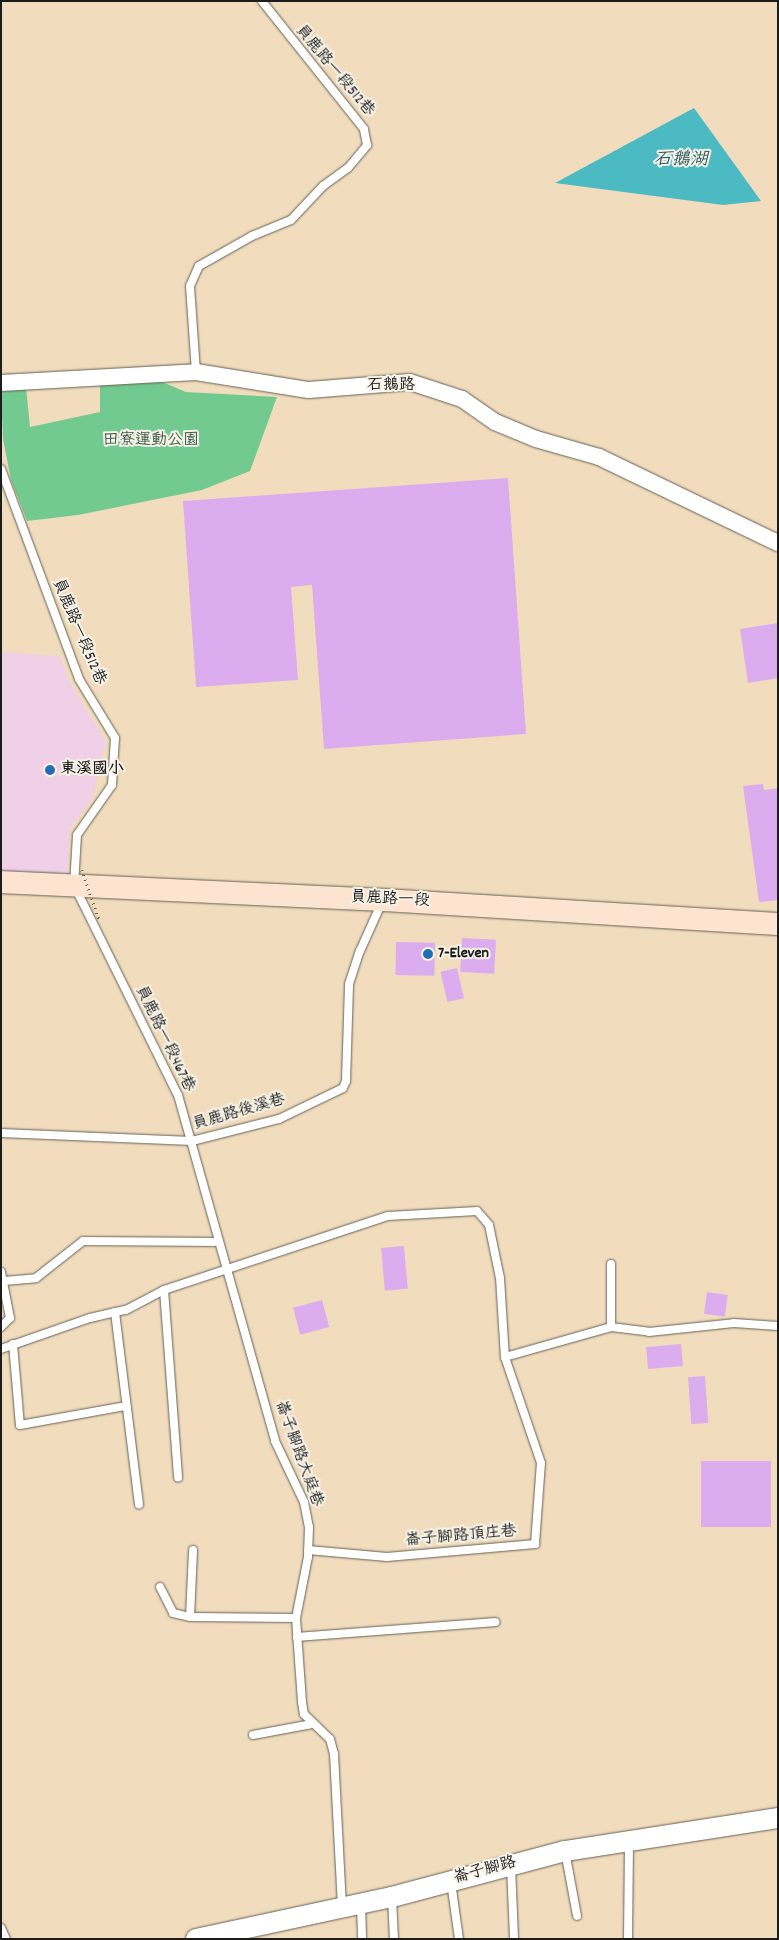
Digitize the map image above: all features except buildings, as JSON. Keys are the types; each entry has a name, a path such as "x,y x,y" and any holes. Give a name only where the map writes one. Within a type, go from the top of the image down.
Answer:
{"main road":[{"name":"員鹿路一段","path":"1,882 78,877 383,900 778,924"}],"street":[{"name":"石鵝路","path":"1,382 196,372 309,390 410,382 462,399 495,422 536,439 599,457 778,543"},
{"name":"崙子腳路","path":"199,1938 392,1897 565,1851 629,1839 778,1818"}],"lane":[{"name":"員鹿路一段512巷","path":"196,372 190,286 199,266 252,236 291,220 324,186 348,168 367,145 364,128 262,1"},
{"name":"員鹿路一段512巷","path":"1,469 72,663 115,738 112,785 78,835 78,877"},
{"name":"員鹿路一段467巷","path":"78,877 178,1095 227,1271"},
{"name":"員鹿路後溪巷","path":"1,1133 192,1141 279,1119 343,1088 346,1081 349,984 360,952 383,900"},
{"path":"1,1349 126,1310 164,1290 227,1271 388,1216 477,1211 489,1225 500,1278 504,1357 611,1327 648,1332 734,1323 778,1326"},
{"path":"4,1281 36,1278 83,1241 219,1242"},
{"path":"611,1264 611,1327"},
{"name":"崙子腳路大庭巷","path":"227,1271 276,1441 304,1502 309,1527 308,1550 296,1618 302,1702 304,1714 312,1724 330,1739 334,1754 351,1906 362,1939"},
{"path":"1,1272 10,1318 1,1327"},
{"path":"164,1290 178,1477"},
{"path":"115,1312 139,1505"},
{"path":"13,1344 20,1425 126,1406"},
{"name":"崙子腳路頂庄巷","path":"308,1550 387,1557 535,1544 541,1464 504,1357"},
{"path":"190,1617 192,1550"},
{"path":"160,1588 173,1613 190,1617 296,1618"},
{"path":"297,1637 495,1622"},
{"path":"253,1735 312,1724"},
{"path":"628,1939 629,1839"},
{"path":"565,1851 577,1916"},
{"path":"511,1864 514,1939"},
{"path":"451,1880 459,1939"},
{"path":"392,1897 394,1939"},
{"path":"1,1928 6,1939"}],"path":[{"path":"78,877 99,919"}],"shaded area":[{"name":"東溪國小","path":"1,652 60,656 70,683 106,741 92,799 70,829 67,875 1,873"}],"green space":[{"name":"田寮運動公園","path":"160,381 186,392 277,397 250,471 202,490 78,515 27,521 11,480 3,439 1,391 26,388 30,427 100,412 100,384"}],"water":[{"name":"石鵝湖","path":"694,108 761,201 723,205 555,183"}],"place":[{"name":"東溪國小","path":"50,770"},
{"name":"7-Eleven","path":"428,954"}]}
